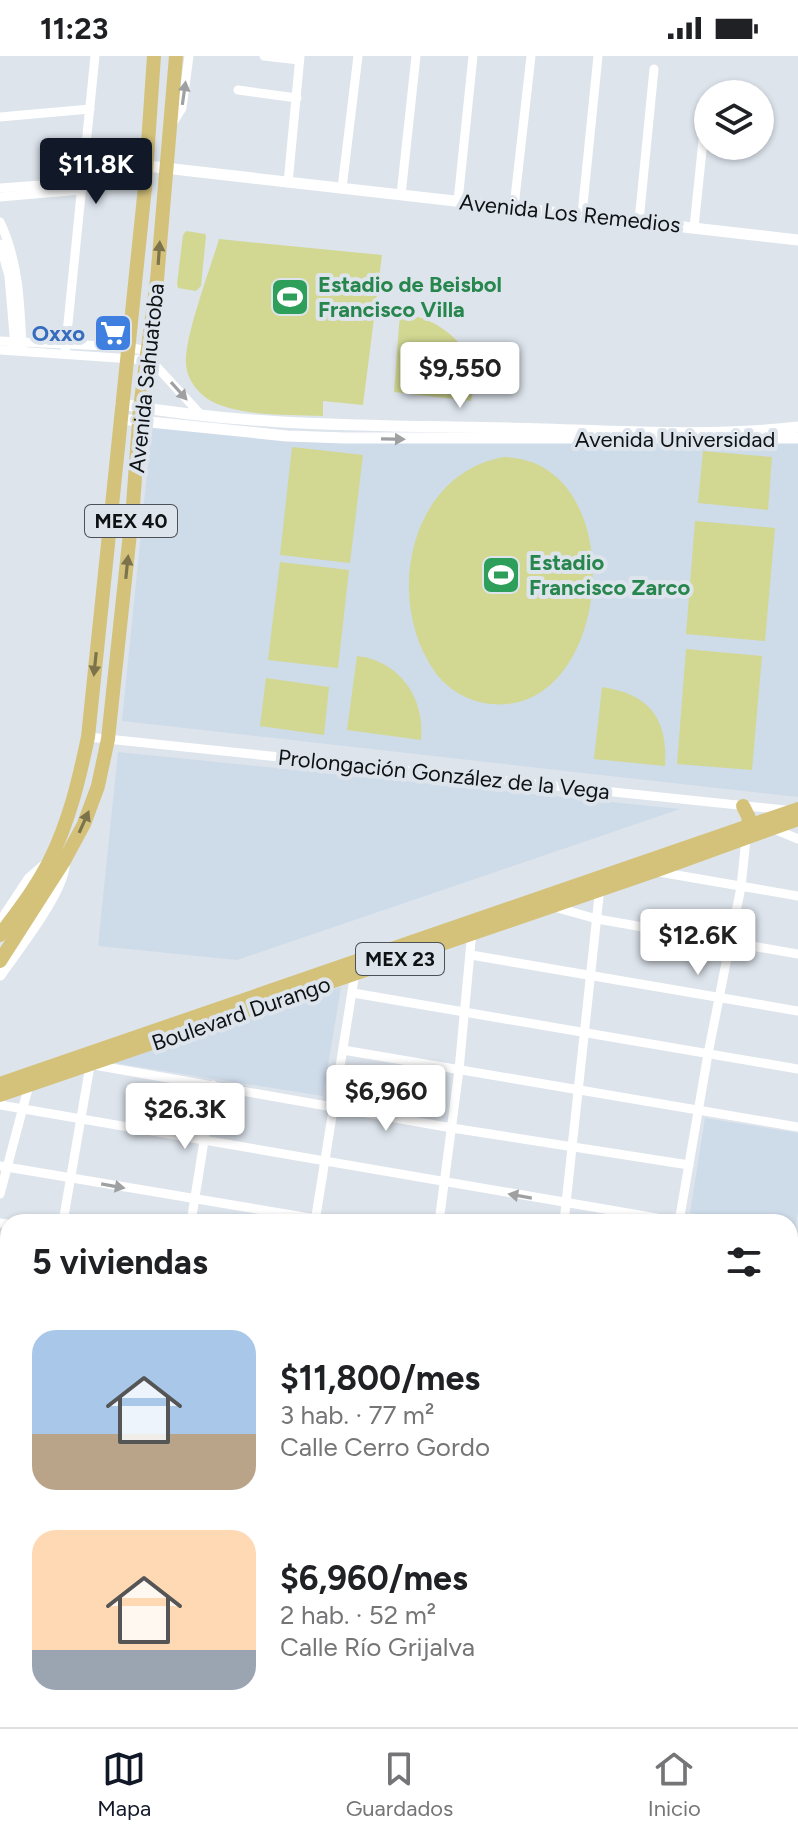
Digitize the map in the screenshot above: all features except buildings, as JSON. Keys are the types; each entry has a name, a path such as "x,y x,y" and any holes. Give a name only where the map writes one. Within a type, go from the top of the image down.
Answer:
{"main road":[{"name":"Avenida Sahuatoba","path":"0,935 48,865 67,822 88,737 145,187 154,56"},
{"name":"Avenida Sahuatoba","path":"1,967 84,824 98,786 108,739 176,56"},
{"path":"145,187 154,190 162,200"},
{"path":"743,806 749,818 746,834"},
{"name":"Boulevard Durango","path":"472,928 553,906 635,867 746,834 774,829 796,813"},
{"name":"Boulevard Durango","path":"0,1095 30,1079 91,1058 600,884 655,871 796,813"},
{"name":"Boulevard Durango","path":"0,1084 30,1079"}],"street":[{"path":"66,349 95,56"},
{"path":"169,127 182,108 189,56"},
{"path":"264,56 300,58 288,183"},
{"path":"342,188 358,56"},
{"path":"401,195 416,56"},
{"path":"458,201 473,56"},
{"path":"514,207 531,56"},
{"path":"582,214 598,56"},
{"path":"639,221 654,69"},
{"path":"238,90 297,98"},
{"path":"0,117 90,109"},
{"path":"694,227 701,160"},
{"name":"Avenida Los Remedios","path":"147,166 798,240"},
{"path":"0,188 82,186"},
{"path":"0,197 82,186"},
{"path":"0,222 14,253 19,347"},
{"path":"0,244 9,276 19,347"},
{"path":"0,341 19,347"},
{"path":"0,350 19,347 147,355 212,427"},
{"name":"Avenida Universidad","path":"121,412 212,427 288,430 798,438"},
{"name":"Avenida Universidad","path":"140,414 201,415 288,430"},
{"name":"Avenida Universidad","path":"477,433 772,430 798,427"},
{"name":"Prolongación González de la Vega","path":"88,737 796,813"},
{"path":"774,829 798,839"},
{"path":"680,1214 741,887 746,834"},
{"path":"0,923 29,879 48,865"},
{"path":"635,867 798,896"},
{"path":"565,1214 600,884"},
{"path":"553,906 597,919 798,954"},
{"path":"440,1214 459,1070 472,928"},
{"path":"471,955 798,1011"},
{"path":"316,1214 356,969"},
{"path":"353,993 798,1069"},
{"path":"343,1050 798,1127"},
{"path":"65,1214 91,1058 332,1107 689,1165"},
{"path":"0,1194 4,1166 24,1110 30,1079"},
{"path":"192,1214 213,1085"},
{"path":"0,1105 629,1214"},
{"path":"4,1166 279,1214"}],"shaded area":[{"path":"152,424 295,441 798,443 798,797 122,721"},
{"path":"118,752 680,809 237,960 98,946"},
{"path":"341,987 323,1096 114,1063"},
{"path":"705,1118 798,1133 798,1214 690,1213"}],"green space":[{"path":"186,231 206,236 201,286 196,291 178,288 177,284"},
{"name":"Estadio de Beisbol Francisco Villa","path":"219,239 382,255 363,405 323,401 323,416 267,414 226,407 199,391 187,370 187,352 193,320"},
{"path":"400,313 438,326 460,344 472,368 474,384 471,401 394,392"},
{"path":"292,447 363,455 350,563 280,555"},
{"path":"703,451 772,457 768,510 698,503"},
{"name":"Estadio Francisco Zarco","path":"504,457 546,469 574,499 589,540 592,586 583,632 563,671 532,697 491,704 460,694 435,672 419,643 411,611 409,577 414,544 427,514 446,488 471,468"},
{"path":"695,521 775,528 765,641 686,634"},
{"path":"280,562 349,570 338,668 268,660"},
{"path":"686,649 762,656 752,770 677,764"},
{"path":"357,656 386,665 407,684 419,710 421,740 347,730"},
{"path":"266,678 329,687 324,735 260,726"},
{"path":"602,687 632,696 652,711 663,734 665,766 594,759"}],"place":[{"name":"Estadio de Beisbol Francisco Villa","path":"290,297"},
{"name":"Oxxo","path":"113,333"},
{"name":"Estadio Francisco Zarco","path":"501,575"}]}
